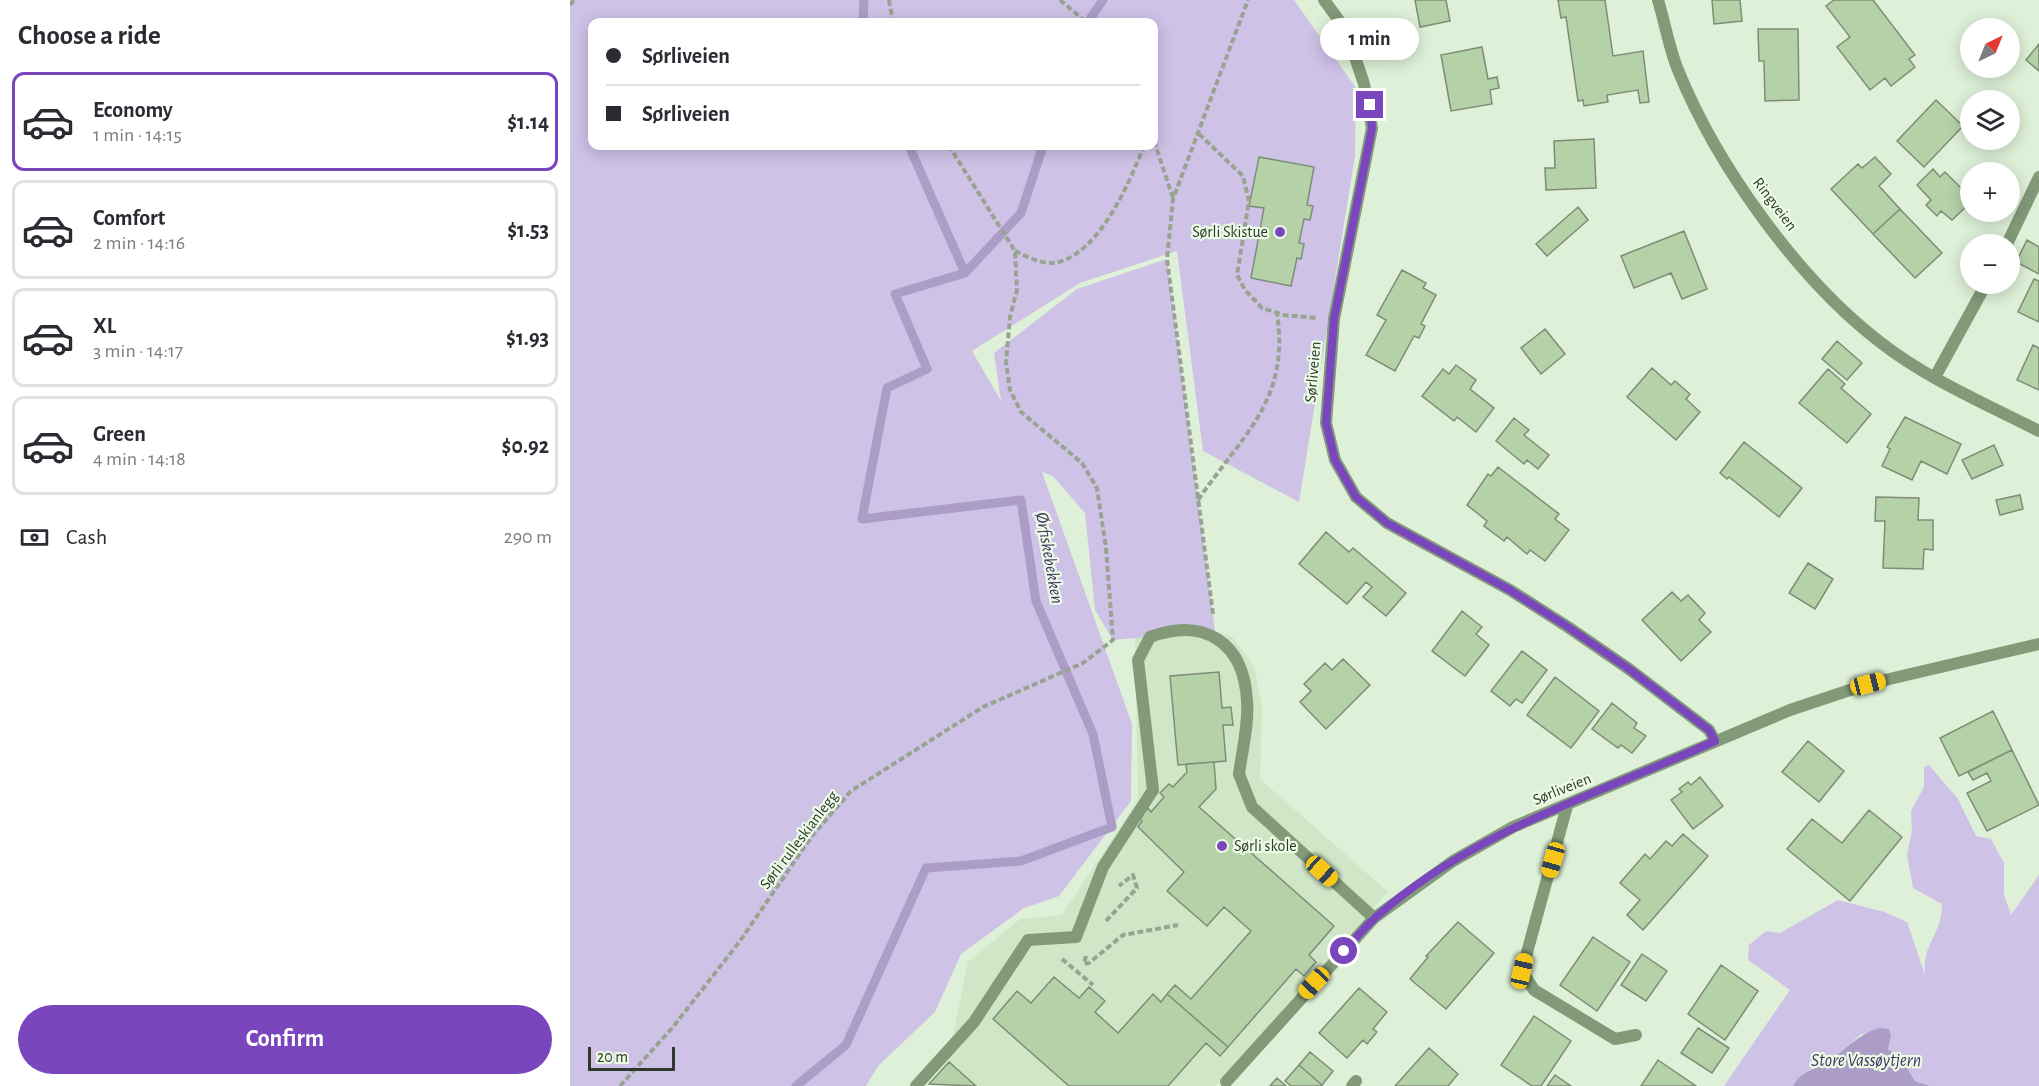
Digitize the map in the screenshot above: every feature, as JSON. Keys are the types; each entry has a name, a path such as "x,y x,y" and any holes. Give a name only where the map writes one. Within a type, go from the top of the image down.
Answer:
{"street":[{"name":"Sørliveien","path":"1324,0 1346,30 1367,94 1372,128 1334,319 1326,423 1335,460 1356,497 1387,523 1510,590 1568,627 1629,669 1709,730 1715,741"},
{"name":"Ringveien","path":"1658,0 1678,70 1728,169 1795,258 1855,322 1882,344 1935,377 2039,431"},
{"path":"2012,234 2039,177"},
{"path":"1935,377 1981,294"},
{"path":"916,1086 974,1022 1028,940 1076,937 1103,867 1153,790 1137,660 1150,637 1171,629 1199,630 1219,638 1242,671 1247,702 1239,774 1252,807 1374,918"},
{"name":"Sørliveien","path":"1226,1082 1374,918 1453,861 1513,827 1832,694 2039,644"},
{"path":"1567,806 1522,971 1534,990 1615,1039 1636,1035"}],"path":[{"path":"570,5 574,0"},
{"path":"889,0 892,18"},
{"path":"1060,0 1080,18"},
{"path":"1219,638 1215,631 1167,260 1173,199 1248,0"},
{"path":"1199,134 1243,176 1249,201 1237,275 1245,290 1262,308 1277,313 1334,319"},
{"path":"952,150 1015,251 1034,260 1057,263 1079,252 1101,230 1117,203 1142,150"},
{"path":"1157,150 1173,199"},
{"name":"Sørli rulleskianlegg","path":"620,1086 680,1018 740,941 812,836 851,791 983,707 1053,674 1083,663 1113,640 1106,548 1097,488 1082,463 1021,412 1010,390 1006,363 1010,317 1017,290 1015,251"},
{"path":"1198,500 1267,405 1282,342 1277,313"},
{"path":"1099,928 1137,888 1133,875 1114,891"},
{"path":"1084,964 1089,963 1124,935 1178,925"},
{"path":"1077,972 1084,964 1089,948"},
{"path":"1071,966 1094,985"}],"shaded area":[{"path":"570,0 1294,0 1356,88 1355,156 1299,502 1203,451 1177,251 1080,283 972,351 1001,401 994,353 1077,289 1167,259 1215,631 1113,640 1095,610 1085,513 1053,476 1042,472 1132,724 1131,801 1059,896 1024,908 961,954 935,1012 878,1066 866,1086 570,1086"},
{"name":"Sørli skole","path":"1215,631 1232,637 1254,666 1262,705 1260,779 1388,892 1215,1086 943,1086 968,962 1020,919 1062,915 1138,800 1135,637"},
{"path":"1929,765 1958,799 1976,836 1991,839 2004,863 2004,895 2011,915 2039,875 2039,1086 1930,1086 1915,1081 1902,1060 1888,1049 1891,1037 1861,1034 1828,1062 1804,1073 1793,1086 1724,1086 1790,990 1748,960 1749,945 1766,931 1780,933 1838,900 1884,912 1907,922 1925,975 1926,954 1939,924 1942,904 1913,888 1907,855 1912,830 1911,811 1924,787 1924,767"}],"water":[{"name":"Store Vassøytjern","path":"1879,1028 1889,1029 1891,1037 1888,1049 1902,1060 1915,1081 1930,1086 1793,1086 1806,1072 1831,1060 1859,1038"}],"building":[{"path":"1415,0 1446,0 1450,21 1420,27"},
{"path":"1558,0 1605,0 1613,56 1643,51 1649,102 1640,103 1638,90 1607,95 1608,102 1584,106 1583,100 1578,101 1566,17 1561,18"},
{"path":"1712,0 1740,0 1742,21 1714,24"},
{"path":"1834,0 1873,0 1915,55 1909,59 1915,67 1891,86 1885,78 1870,90 1837,47 1850,37 1826,6"},
{"path":"1758,29 1798,29 1799,100 1765,101 1764,61 1759,61"},
{"path":"2039,44 2039,71 2026,60"},
{"path":"1482,47 1488,79 1497,77 1499,88 1490,90 1492,104 1451,111 1441,55"},
{"path":"1936,100 1960,123 1960,129 1924,167 1897,141"},
{"path":"1594,139 1596,188 1546,190 1545,168 1555,168 1554,141"},
{"name":"Sørli Skistue","path":"1259,157 1314,167 1307,205 1313,206 1310,220 1304,219 1299,243 1304,244 1301,259 1297,258 1291,286 1251,278 1264,208 1249,206"},
{"path":"1875,157 1891,174 1879,186 1900,209 1873,234 1831,189 1858,164 1862,168"},
{"path":"1933,169 1940,177 1945,172 1960,187 1960,212 1952,220 1941,211 1937,216 1926,205 1931,200 1917,185"},
{"path":"1578,207 1588,220 1547,256 1536,244"},
{"path":"1900,209 1942,253 1915,278 1873,234"},
{"path":"1684,231 1707,289 1682,299 1671,273 1634,288 1621,256"},
{"path":"2027,240 2039,247 2039,274 2020,264 2020,254"},
{"path":"1402,270 1426,283 1423,288 1436,295 1421,324 1425,326 1419,338 1414,336 1395,371 1366,355 1386,320 1377,315"},
{"path":"2034,279 2039,281 2039,322 2018,312"},
{"path":"1545,329 1565,354 1541,374 1521,348"},
{"path":"1837,341 1862,363 1847,380 1822,359"},
{"path":"2033,345 2039,348 2039,390 2017,380"},
{"path":"1456,365 1476,380 1470,389 1494,408 1476,432 1457,417 1454,421 1422,396 1443,369 1449,374"},
{"path":"1652,368 1671,385 1675,381 1690,394 1686,399 1700,412 1676,440 1627,397"},
{"path":"1828,369 1845,384 1841,388 1871,414 1847,443 1799,403"},
{"path":"1905,417 1961,444 1947,474 1921,461 1912,480 1882,466 1890,449 1887,447"},
{"path":"1514,418 1529,430 1524,435 1549,455 1538,469 1527,460 1524,464 1496,441"},
{"path":"1744,442 1802,488 1779,517 1729,477 1727,479 1720,473"},
{"path":"1994,445 2003,465 1972,479 1962,460"},
{"path":"1498,467 1559,514 1555,519 1569,530 1545,561 1530,550 1527,554 1507,537 1504,541 1484,526 1487,521 1467,505 1488,474 1491,476"},
{"path":"2020,495 2023,509 2000,515 1996,500"},
{"path":"1876,497 1919,498 1918,520 1933,520 1933,550 1924,549 1923,569 1883,568 1885,521 1875,521"},
{"path":"1326,532 1349,552 1353,548 1406,593 1386,616 1363,597 1372,587 1366,582 1347,604 1299,564"},
{"path":"1808,563 1833,579 1815,609 1789,593"},
{"path":"1672,592 1681,601 1688,595 1705,613 1699,620 1711,632 1681,661 1642,620"},
{"path":"1462,611 1482,627 1476,634 1489,645 1465,676 1432,651"},
{"path":"1522,651 1547,670 1522,703 1516,699 1510,706 1491,691"},
{"path":"1343,659 1370,685 1326,729 1300,702 1311,691 1304,684 1325,663 1332,670"},
{"path":"1219,672 1222,708 1231,707 1233,725 1223,725 1226,761 1178,765 1170,676"},
{"path":"1555,677 1599,711 1571,748 1527,715"},
{"path":"1612,703 1637,723 1634,728 1646,736 1632,753 1621,745 1618,748 1592,729"},
{"path":"1993,711 2012,750 1959,776 1940,738"},
{"path":"1808,741 1844,771 1819,802 1782,772"},
{"path":"2012,750 2039,805 1987,831 1967,793 1991,781 1987,773 1973,780 1968,772"},
{"name":"Sørli skole","path":"1214,762 1216,789 1199,807 1334,926 1309,955 1316,962 1304,976 1296,969 1228,1047 1167,994 1175,985 1191,999 1251,931 1224,907 1207,926 1167,891 1184,872 1138,827 1142,821 1138,818 1148,808 1151,812 1164,797 1160,793 1169,784 1173,787 1187,772 1186,764"},
{"path":"1700,777 1723,806 1693,829 1671,800 1682,792 1679,789 1688,782 1691,785"},
{"path":"1869,810 1902,837 1850,901 1787,849 1812,819 1842,843"},
{"path":"1683,834 1708,856 1643,930 1627,915 1640,900 1620,883 1645,854 1650,859 1666,841 1672,846"},
{"path":"1458,922 1494,953 1446,1009 1410,979 1428,957 1426,956"},
{"path":"1593,937 1630,962 1597,1011 1560,985"},
{"path":"1642,954 1667,971 1646,1001 1621,985"},
{"path":"1721,965 1758,991 1725,1040 1688,1014"},
{"path":"1054,977 1079,998 1089,987 1105,1001 1095,1012 1118,1033 1153,994 1161,1002 1167,994 1228,1047 1220,1056 1206,1043 1168,1086 1069,1086 993,1019 1017,991 1031,1003"},
{"path":"1359,988 1387,1012 1373,1029 1377,1032 1367,1044 1363,1040 1347,1058 1319,1033"},
{"path":"1534,1016 1571,1041 1541,1086 1532,1086 1501,1065"},
{"path":"1698,1028 1729,1048 1712,1073 1681,1053"},
{"path":"1429,1048 1458,1074 1448,1086 1395,1086"},
{"path":"1310,1052 1333,1071 1322,1085 1299,1065"},
{"path":"1658,1060 1696,1086 1641,1086"},
{"path":"949,1062 976,1086 929,1084"},
{"path":"1299,1065 1322,1085 1291,1086 1285,1081"},
{"path":"1555,1075 1571,1086 1547,1086"},
{"path":"1277,1078 1286,1086 1270,1086"}],"waterway":[{"name":"Ørfiskebekken","path":"863,18 864,0"},
{"path":"1091,18 1103,0"},
{"name":"Ørfiskebekken","path":"796,1086 846,1045 926,868 1021,861 1112,827 1093,734 1036,601 1021,500 862,519 887,388 927,369 895,294 965,273 911,150"},
{"path":"965,273 1021,213 1042,150"}],"place":[{"name":"Sørli Skistue","path":"1280,232"},
{"name":"Sørli skole","path":"1222,846"}],"route":[{"path":"1344,951 1374,918 1411,889 1453,861 1513,827 1567,806 1715,741 1709,730 1629,669 1568,627 1510,590 1387,523 1356,497 1335,460 1326,423 1334,319 1372,128 1370,105"}]}
